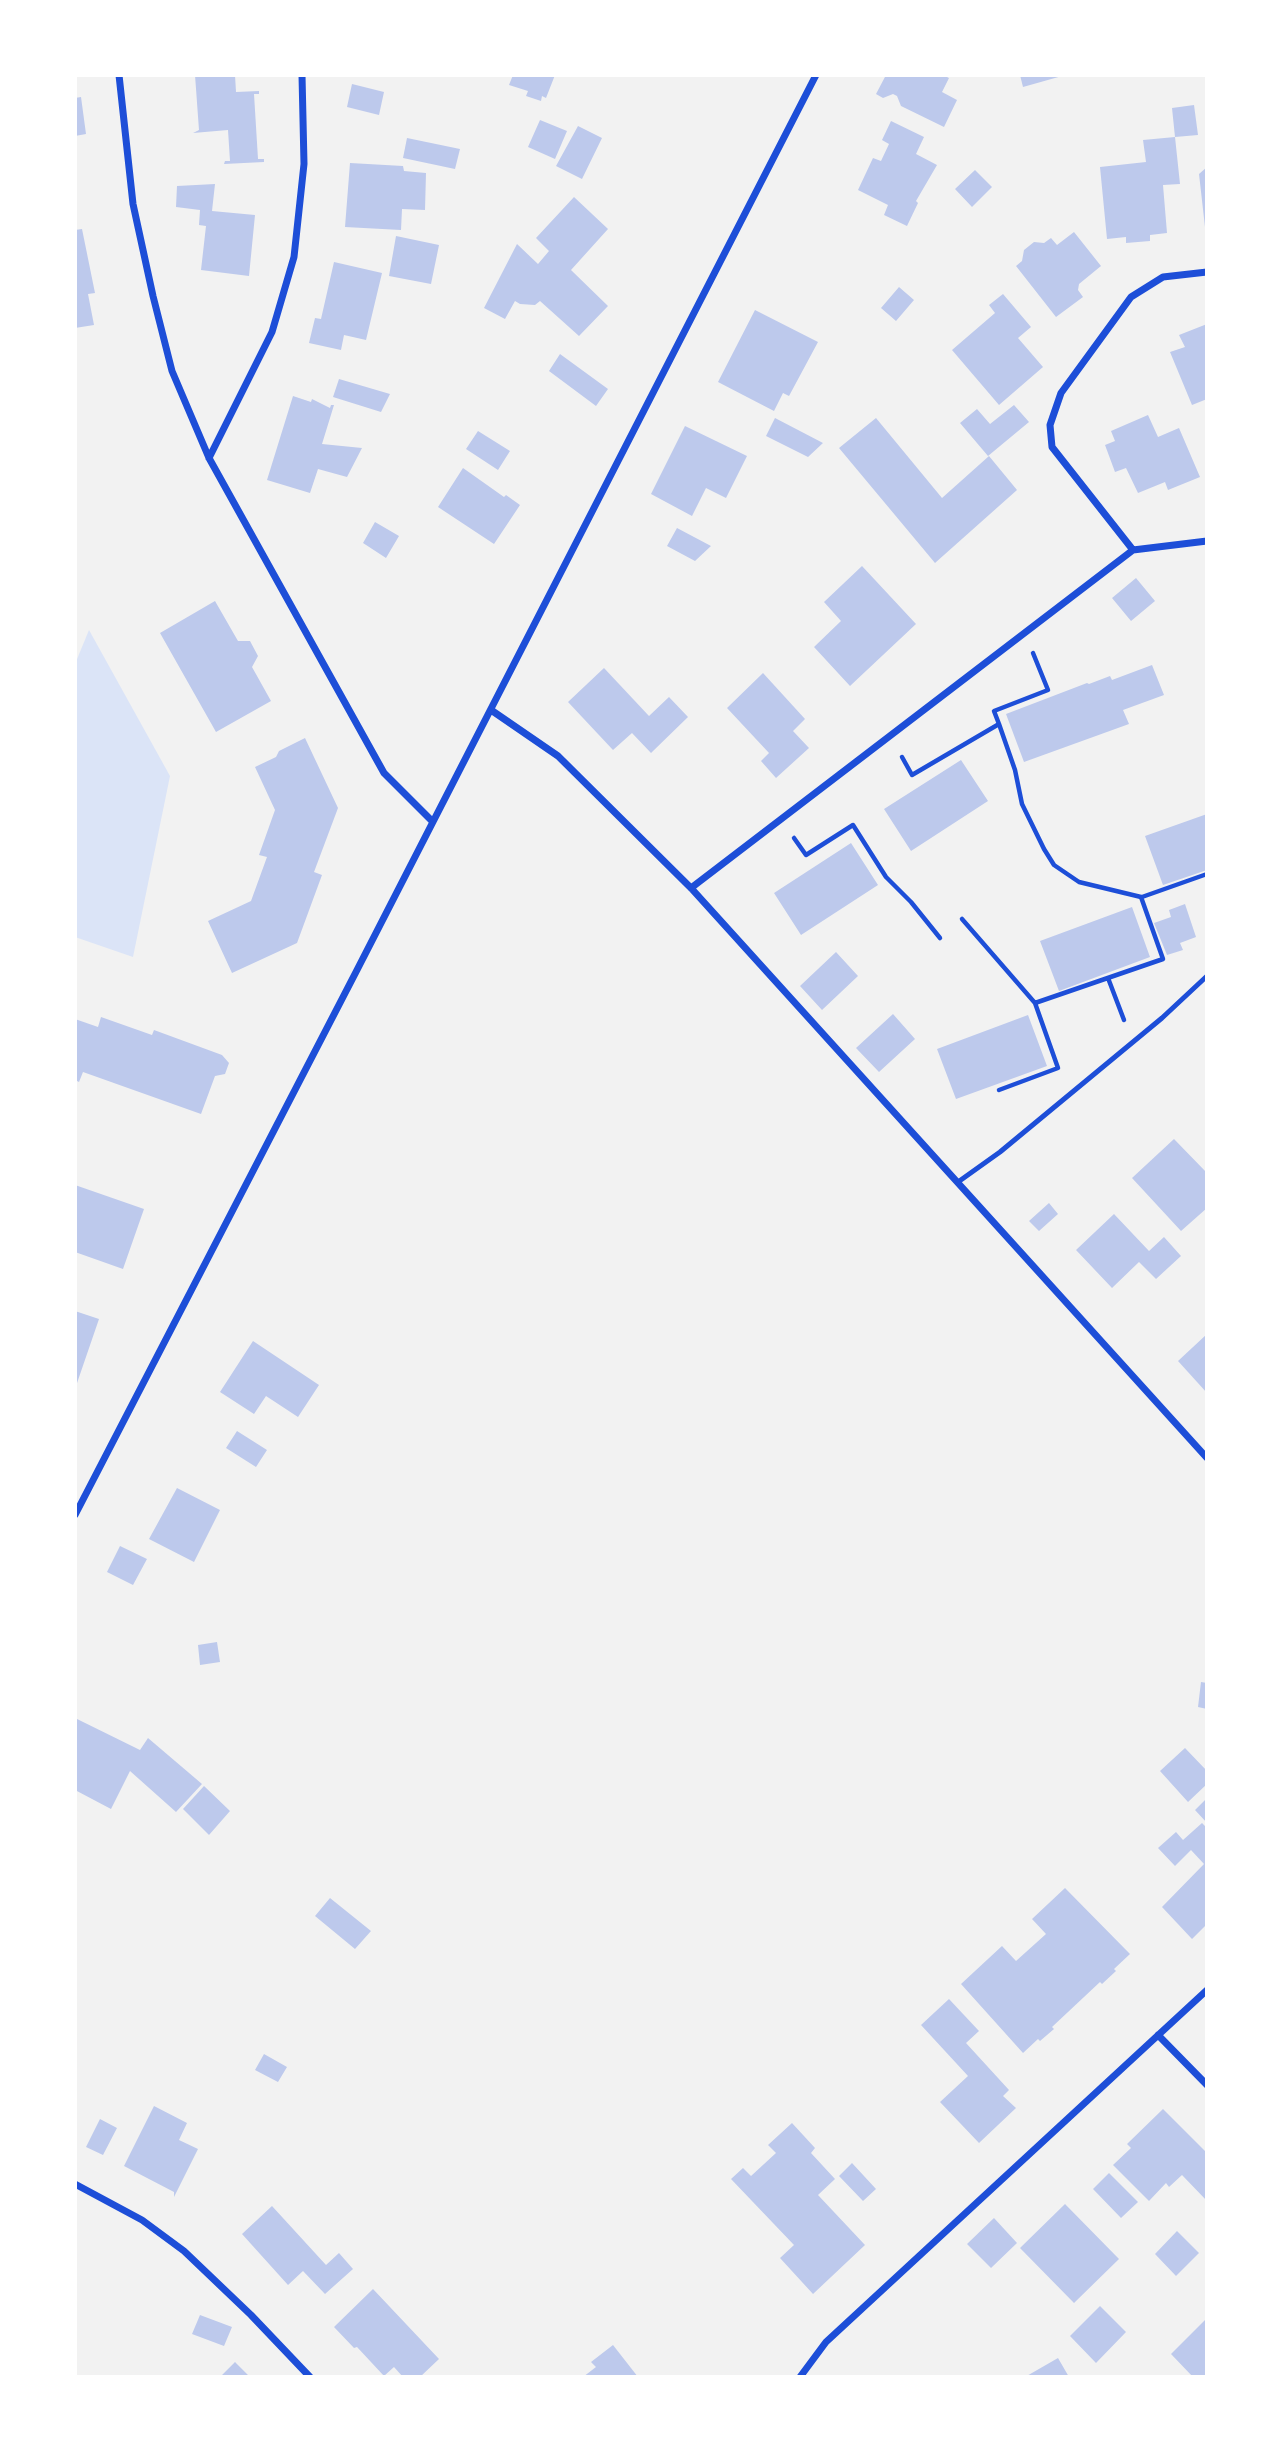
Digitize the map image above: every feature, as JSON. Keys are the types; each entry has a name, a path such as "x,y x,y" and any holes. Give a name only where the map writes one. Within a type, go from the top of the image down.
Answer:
{"street":[{"path":"118,75 133,204 172,371 209,458 384,773 432,821"},
{"path":"209,458 272,332 294,257 304,164 302,75"},
{"path":"75,1515 816,75"},
{"path":"1133,550 1052,447 1050,425 1061,393 1131,297 1163,277 1207,272"},
{"path":"691,888 1133,550 1207,541"},
{"path":"491,710 558,756 691,888 1207,1458"},
{"path":"800,2377 826,2342 1207,1990"},
{"path":"1158,2035 1207,2085"},
{"path":"75,2184 142,2220 184,2251 251,2315 310,2377"}],"lane":[{"path":"958,1182 1000,1152 1132,1043 1207,976"}],"path":[{"path":"1026,633 1048,690 994,711 1015,771 1022,804 1054,865 1079,882 1141,897 1207,874"},
{"path":"890,736 912,775 999,724"},
{"path":"782,819 806,855 853,825 886,877 911,902 940,938"},
{"path":"1035,1003 1163,959 1141,897"},
{"path":"962,919 1035,1003 1058,1068 999,1090"},
{"path":"1108,978 1132,1043"}],"shaded area":[{"path":"89,630 170,776 133,957 75,937 75,664"}],"building":[{"path":"195,75 235,75 236,92 259,91 259,94 254,94 258,159 264,159 264,162 224,164 225,161 230,161 228,130 193,133 199,130"},
{"path":"513,75 555,75 546,98 542,96 541,101 526,96 528,91 509,85"},
{"path":"886,75 943,75 949,78 942,92 957,100 944,127 901,106 897,96 893,94 883,98 876,94"},
{"path":"1020,75 1062,75 1062,76 1023,87"},
{"path":"352,84 384,92 379,115 347,107"},
{"path":"81,97 86,134 75,136 75,98"},
{"path":"1194,105 1198,135 1175,137 1172,108"},
{"path":"540,120 567,131 555,159 528,147"},
{"path":"891,121 924,137 916,154 937,165 916,201 918,203 907,226 884,215 888,205 858,190 873,158 881,161 889,144 882,140"},
{"path":"578,126 602,138 582,179 556,166"},
{"path":"1175,137 1180,184 1163,185 1167,233 1150,235 1150,241 1126,243 1126,237 1107,239 1100,167 1146,162 1143,140"},
{"path":"407,138 460,149 455,169 403,158"},
{"path":"350,163 403,166 404,171 426,173 425,210 402,209 401,230 345,227"},
{"path":"1207,167 1207,226 1205,227 1199,174"},
{"path":"975,170 992,187 972,207 955,189"},
{"path":"215,184 212,211 255,215 249,276 201,270 206,226 199,225 200,210 176,207 177,186"},
{"path":"574,197 608,229 571,270 608,306 579,336 540,301 535,305 515,301 505,319 484,308 517,244 538,264 549,251 536,238"},
{"path":"82,229 95,293 88,294 94,325 75,328 75,230"},
{"path":"1074,232 1101,266 1079,284 1078,290 1083,297 1056,317 1016,266 1022,261 1024,250 1034,242 1044,243 1051,238 1057,245"},
{"path":"396,236 439,245 431,284 389,276"},
{"path":"334,262 382,273 366,340 344,335 341,350 309,343 315,318 321,319"},
{"path":"899,287 914,300 896,321 881,308"},
{"path":"1003,294 1031,327 1018,338 1043,367 999,405 952,350 995,313 989,305"},
{"path":"755,310 818,342 789,396 783,393 774,411 718,382"},
{"path":"1207,324 1207,399 1192,405 1170,352 1185,347 1179,335"},
{"path":"560,354 608,389 596,406 549,371"},
{"path":"339,379 390,394 381,412 333,397"},
{"path":"293,396 311,402 312,399 330,408 334,405 322,444 362,448 347,477 318,469 310,493 267,480"},
{"path":"1014,405 1029,422 988,456 960,423 977,409 990,424"},
{"path":"1148,415 1158,437 1179,428 1200,477 1168,490 1165,482 1138,493 1126,468 1115,472 1105,445 1115,441 1111,431"},
{"path":"775,418 823,443 808,457 766,436"},
{"path":"876,418 942,498 989,456 1017,490 935,563 839,448"},
{"path":"685,426 747,456 726,498 706,488 692,516 651,494"},
{"path":"478,431 510,451 498,470 466,449"},
{"path":"463,468 520,505 494,544 438,507"},
{"path":"375,522 399,536 386,558 363,543"},
{"path":"677,528 711,546 695,561 667,546"},
{"path":"862,566 916,624 850,686 814,647 841,621 824,602"},
{"path":"1136,578 1155,601 1131,621 1112,598"},
{"path":"215,601 238,641 250,641 258,656 252,667 271,701 216,732 160,633"},
{"path":"1152,665 1164,695 1123,710 1129,724 1024,762 1006,714 1087,683 1110,676 1112,680"},
{"path":"604,668 649,716 669,697 688,717 651,753 632,733 613,750 568,702"},
{"path":"763,673 805,719 793,731 809,748 776,778 761,761 769,753 727,708"},
{"path":"305,738 338,808 314,872 322,875 297,943 232,973 208,921 251,901 267,857 259,855 275,810 255,767"},
{"path":"961,760 988,801 911,851 884,809"},
{"path":"1207,814 1207,870 1163,885 1145,836"},
{"path":"851,843 878,885 801,935 774,893"},
{"path":"1185,904 1196,937 1180,943 1183,950 1167,955 1154,923 1171,917 1169,910"},
{"path":"1132,907 1150,957 1059,991 1040,941"},
{"path":"836,952 858,976 822,1010 800,986"},
{"path":"893,1014 915,1039 879,1072 856,1048"},
{"path":"1028,1015 1047,1066 956,1099 937,1049"},
{"path":"101,1017 152,1035 154,1030 222,1055 229,1063 225,1074 215,1076 201,1114 83,1072 79,1082 75,1080 75,1019 98,1027"},
{"path":"1174,1139 1207,1173 1207,1208 1181,1231 1132,1178"},
{"path":"75,1185 144,1209 123,1269 75,1252"},
{"path":"1049,1203 1058,1214 1039,1231 1029,1221"},
{"path":"1114,1214 1149,1251 1164,1237 1181,1256 1156,1279 1139,1262 1112,1288 1076,1250"},
{"path":"75,1311 99,1319 76,1386 75,1386"},
{"path":"1207,1334 1207,1393 1178,1361"},
{"path":"253,1341 319,1385 298,1417 266,1396 254,1414 220,1392"},
{"path":"237,1431 267,1450 256,1467 226,1448"},
{"path":"177,1488 220,1510 194,1562 149,1539"},
{"path":"120,1546 147,1559 133,1585 107,1572"},
{"path":"217,1642 220,1662 200,1665 198,1645"},
{"path":"1201,1682 1207,1683 1207,1709 1198,1707"},
{"path":"75,1718 140,1750 148,1738 202,1784 176,1812 130,1771 111,1809 75,1790"},
{"path":"1185,1748 1207,1771 1207,1784 1188,1802 1160,1771"},
{"path":"204,1786 230,1811 209,1835 183,1809"},
{"path":"1207,1798 1207,1823 1195,1810"},
{"path":"1202,1823 1207,1828 1207,1924 1192,1939 1162,1907 1204,1864 1191,1850 1175,1866 1158,1848 1176,1832 1183,1840"},
{"path":"1065,1888 1130,1954 1114,1969 1116,1971 1102,1984 1100,1982 1052,2027 1054,2029 1023,2053 961,1984 1002,1946 1016,1961 1046,1934 1032,1919"},
{"path":"330,1898 371,1931 355,1949 315,1916"},
{"path":"949,1999 979,2031 966,2043 1009,2090 1003,2096 1016,2108 979,2143 940,2102 968,2076 921,2025"},
{"path":"264,2054 287,2067 278,2082 255,2070"},
{"path":"154,2106 187,2123 179,2140 198,2149 174,2197 174,2192 124,2166"},
{"path":"1163,2109 1207,2153 1207,2201 1182,2175 1169,2187 1166,2183 1149,2201 1113,2165 1131,2148 1127,2144"},
{"path":"100,2119 117,2128 103,2155 86,2147"},
{"path":"792,2123 815,2148 811,2153 835,2179 818,2195 865,2245 813,2294 780,2258 794,2245 731,2179 743,2168 751,2176 776,2153 768,2145"},
{"path":"852,2163 876,2189 863,2201 839,2176"},
{"path":"1109,2173 1138,2202 1121,2218 1093,2189"},
{"path":"1065,2204 1119,2259 1074,2303 1020,2248"},
{"path":"272,2206 326,2265 339,2253 353,2269 325,2294 303,2271 288,2285 242,2234"},
{"path":"994,2218 1017,2243 991,2268 967,2244"},
{"path":"1177,2231 1199,2253 1176,2276 1155,2254"},
{"path":"373,2289 439,2359 420,2377 403,2377 394,2367 384,2376 334,2327"},
{"path":"1100,2306 1126,2332 1096,2363 1070,2336"},
{"path":"200,2315 232,2327 224,2346 192,2334"},
{"path":"1207,2318 1207,2377 1193,2377 1171,2354"},
{"path":"613,2345 638,2377 583,2377 596,2367 591,2362"},
{"path":"1058,2358 1069,2377 1025,2377"},
{"path":"235,2362 250,2377 220,2377"}]}
